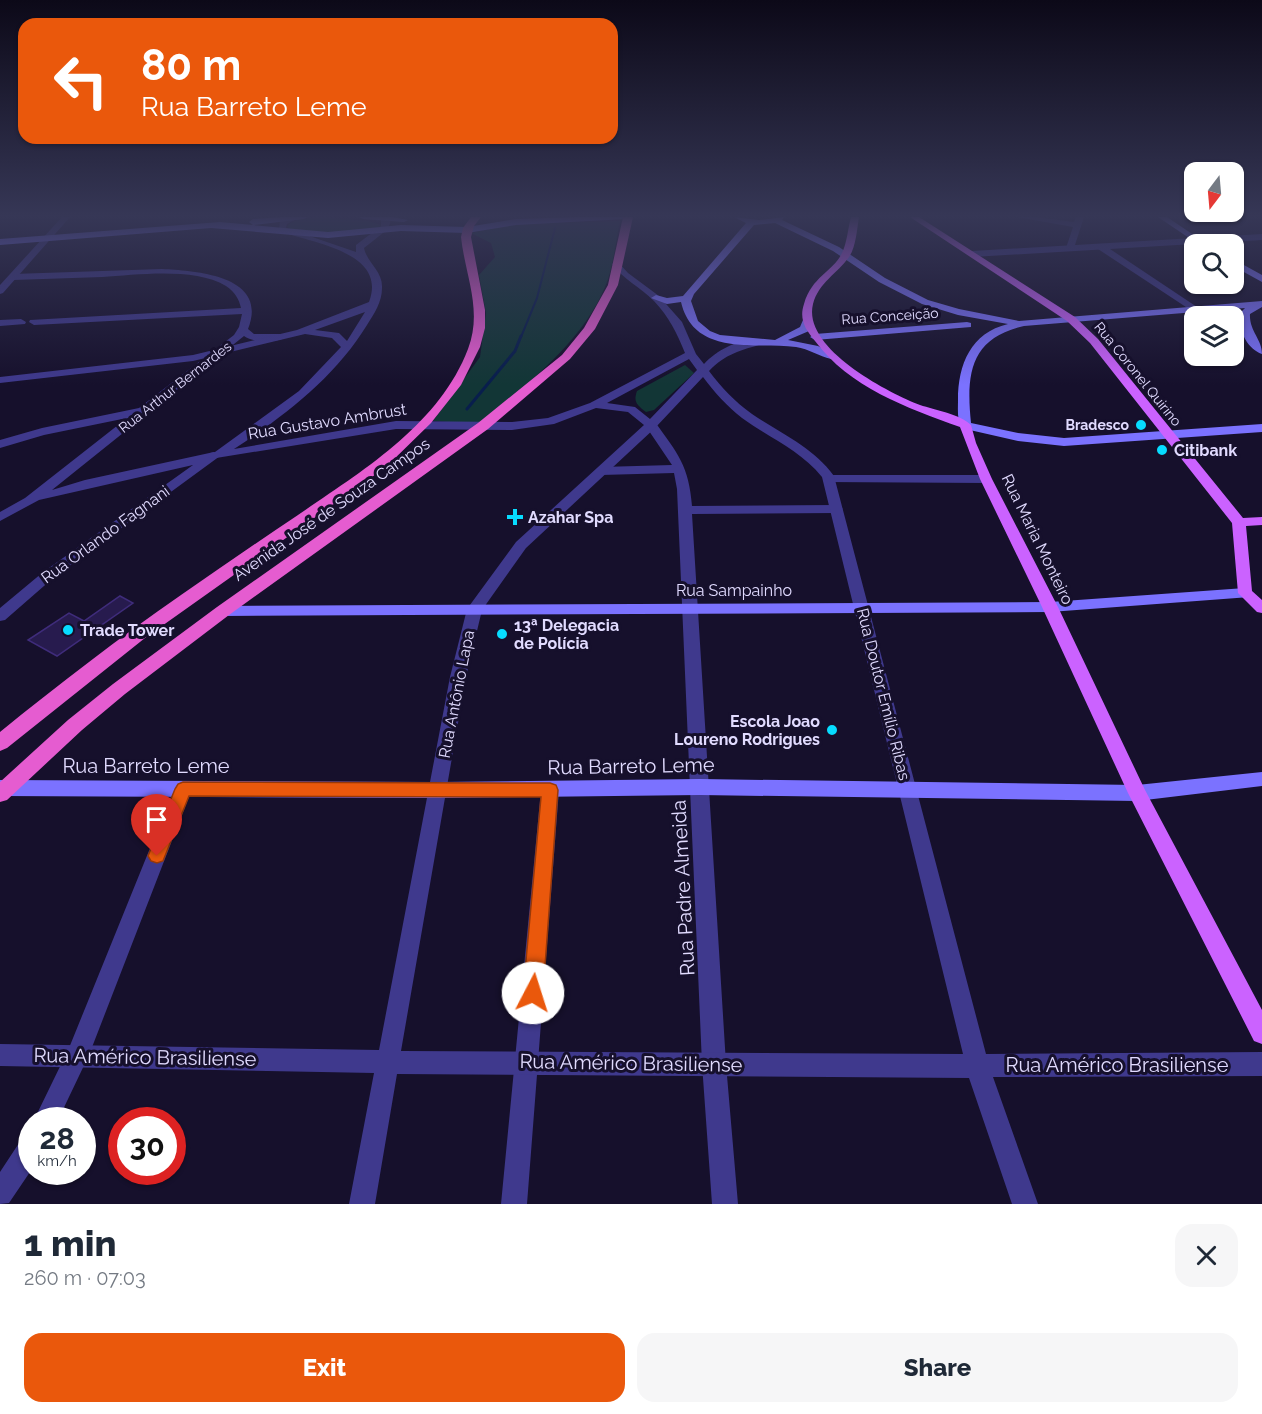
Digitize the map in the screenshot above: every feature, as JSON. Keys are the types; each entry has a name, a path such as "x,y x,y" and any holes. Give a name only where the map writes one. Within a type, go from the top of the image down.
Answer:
{"highway":[{"name":"Avenida José de Souza Campos","path":"0,743 67,687 381,464 407,442 451,389 475,347 480,310 473,273"},
{"name":"Avenida José de Souza Campos","path":"2,790 75,725 223,611 483,426 566,357 589,329 614,285 616,273"},
{"path":"223,611 209,610 202,603 209,594 278,536"}],"main road":[{"path":"656,298 667,301 687,298 708,273"},
{"path":"759,342 781,340 804,329 807,322 807,305 816,285 828,273"},
{"path":"872,273 909,294 958,312 1024,323"},
{"name":"Rua Coronel Quirino","path":"1001,273 1071,320 1094,341 1239,522"},
{"name":"Rua Doutor Emílio Ribas","path":"687,298 691,331"},
{"path":"1234,306 1260,304"},
{"path":"1260,304 1245,313 1245,329 1262,351"},
{"path":"958,312 967,325 986,337 1000,329 1024,323 1184,310"},
{"path":"807,322 815,337 831,356"},
{"name":"Rua Conceição","path":"815,337 967,325"},
{"path":"691,331 726,339 810,346 831,356 860,378 913,406 966,425 1018,437 1064,442 1262,428"},
{"name":"Rua Maria Monteiro","path":"986,337 970,359 963,392 970,443 1137,793 1262,1033"},
{"path":"1262,521 1239,522 1245,593 1262,608"},
{"name":"Rua Sampainho","path":"223,611 1050,607 1245,593"},
{"name":"Rua Barreto Leme","path":"2,790 550,790 700,787 1137,793 1262,778"}],"street":[{"path":"0,291 16,273"},
{"path":"13,277 99,273"},
{"path":"34,322 248,311 240,292 230,285 220,280 188,273"},
{"path":"0,380 157,363 215,353 300,332 374,304 378,290 377,278 373,273"},
{"name":"Rua Doutor Emílio Ribas","path":"624,273 656,298 678,324 691,331 691,354 718,390 746,415 813,458 823,467 829,479 977,1066 1025,1204"},
{"path":"1141,273 1190,306"},
{"name":"Rua Orlando Fagnani","path":"0,616 46,576 214,456 257,429 302,394 337,362 374,304"},
{"name":"Rua Arthur Bernardes","path":"0,517 30,501 215,353 236,340 244,331 248,311"},
{"path":"0,323 21,322"},
{"path":"244,331 251,337 281,337"},
{"path":"300,332 335,335 348,348"},
{"name":"Rua Antônio Lapa","path":"362,1204 458,676 475,609 521,545 651,425 723,352 759,342"},
{"name":"Rua Gustavo Ambrust","path":"30,501 127,474 214,456 396,425 532,425 565,417 594,405 691,354"},
{"path":"624,390 631,409"},
{"path":"594,405 631,409"},
{"name":"Rua Padre Almeida","path":"631,409 651,425 680,469 686,510 714,1064 725,1204"},
{"path":"0,444 42,432 145,410"},
{"path":"100,446 90,458 88,465 90,470 96,474 105,475 127,474"},
{"path":"601,471 680,469"},
{"path":"829,479 986,479"},
{"path":"686,510 836,509"},
{"path":"52,1107 78,1055 183,789"},
{"path":"514,1204 550,790"},
{"name":"Rua Américo Brasiliense","path":"0,1055 387,1062 527,1061 977,1066 1262,1064"},
{"path":"0,1194 18,1167"}],"green space":[{"path":"610,273 599,301 586,321 553,360 515,394 478,424 433,421 480,357 486,313 479,275"},
{"path":"685,365 694,373 654,410 646,412 638,405 635,398 637,391"}],"building":[{"name":"Trade Tower","path":"120,596 133,603 57,656 28,640 69,613 84,621"}],"waterway":[{"path":"521,337 537,298 543,273"},
{"path":"467,409 515,351 521,336"}],"place":[{"name":"Bradesco","path":"1141,425"},
{"name":"Citibank","path":"1162,450"},
{"name":"Azahar Spa","path":"515,517"},
{"name":"Trade Tower","path":"68,630"},
{"name":"13ª Delegacia de Polícia","path":"502,634"},
{"name":"Escola Joao Loureno Rodrigues","path":"832,730"}],"route":[{"path":"157,856 183,789 550,790 533,993"}]}
